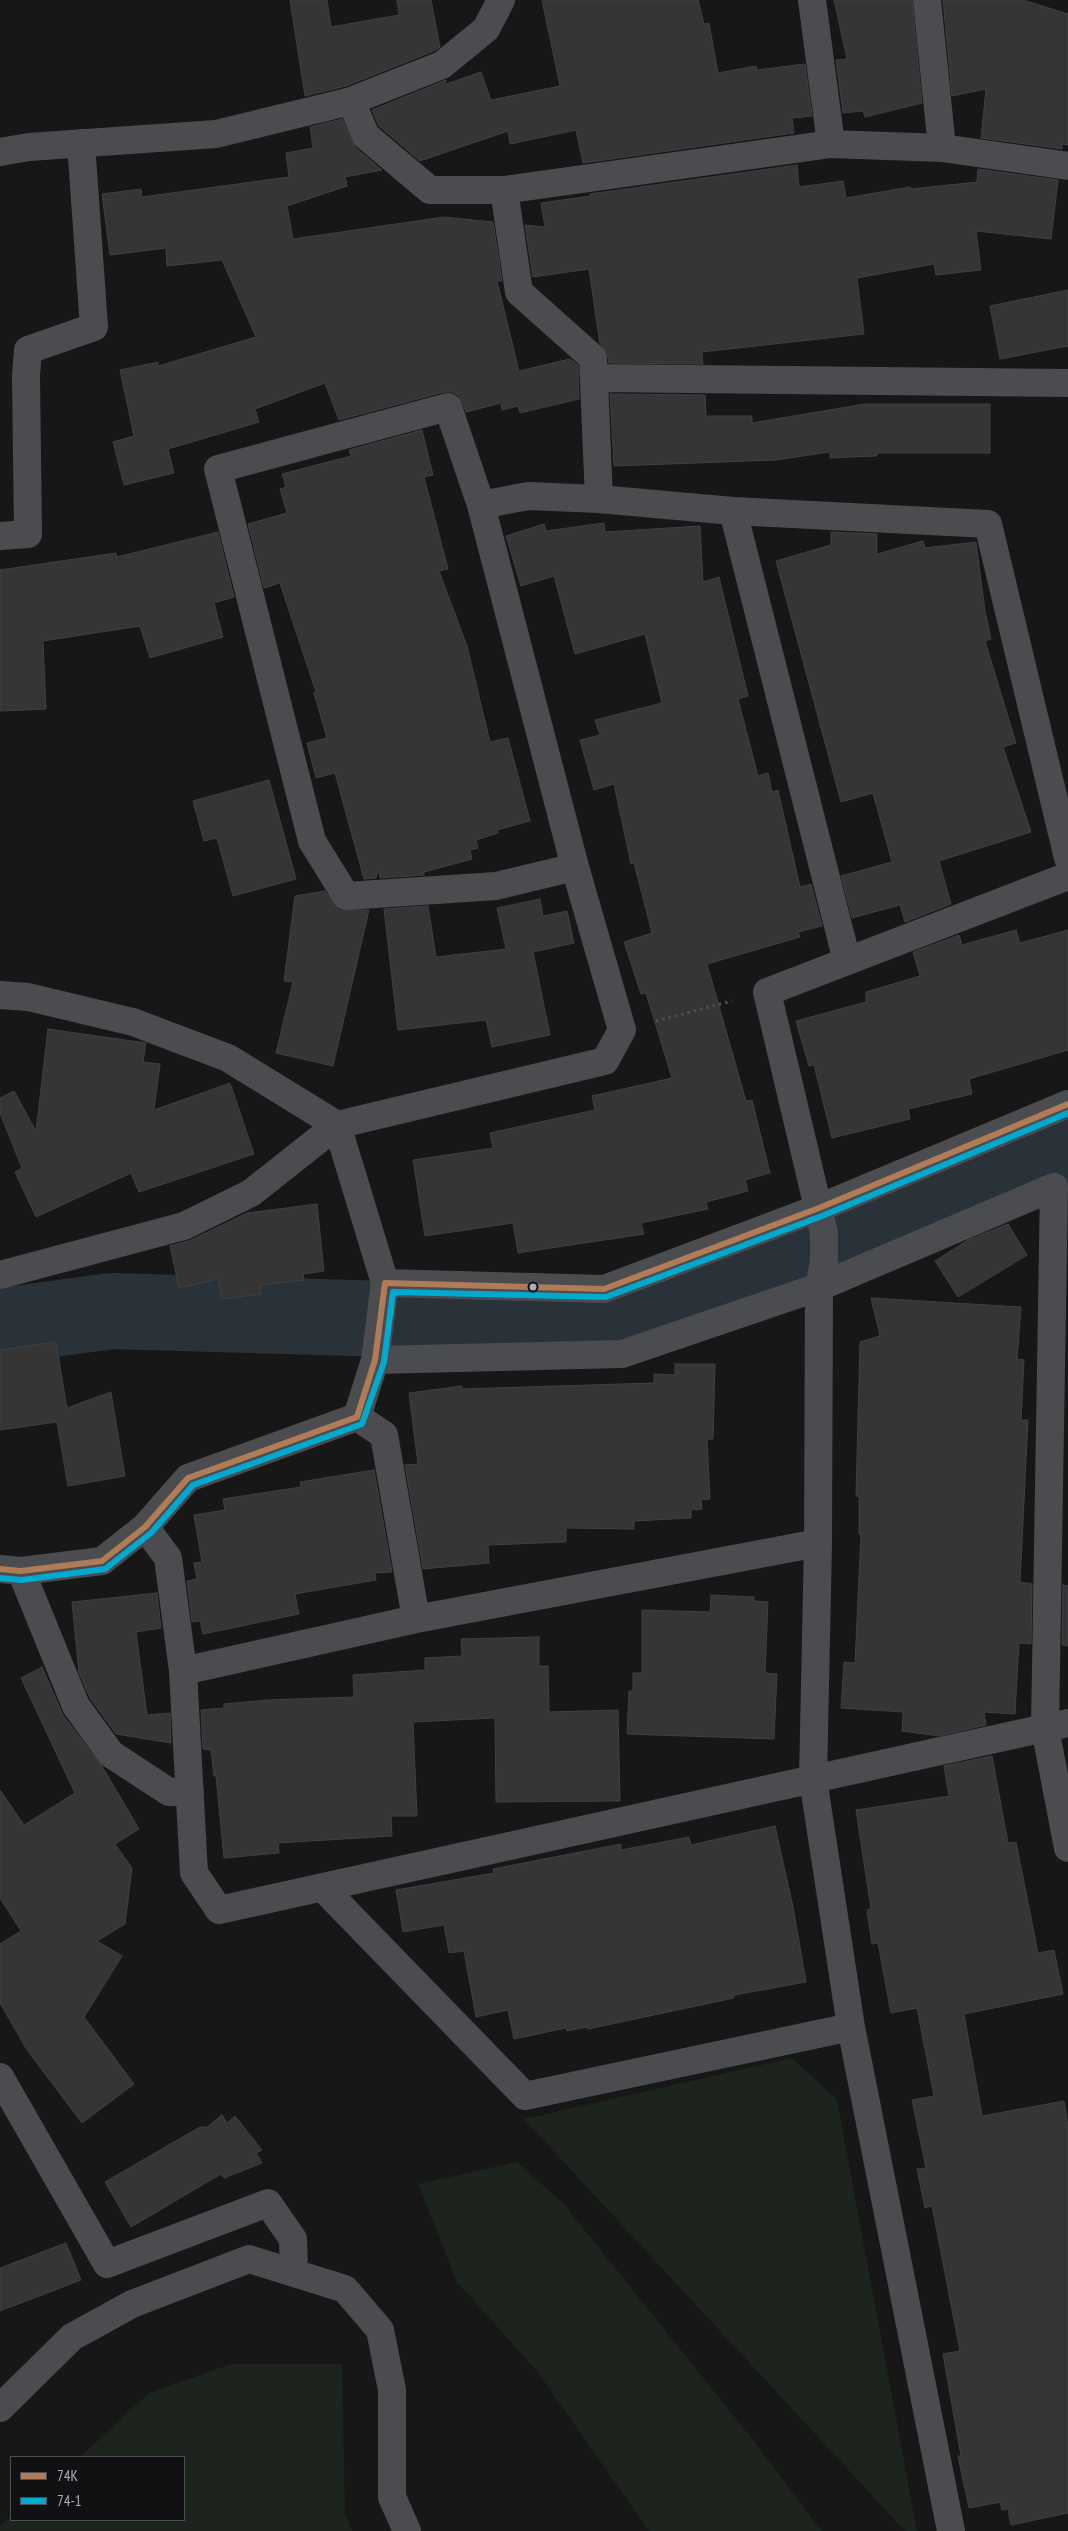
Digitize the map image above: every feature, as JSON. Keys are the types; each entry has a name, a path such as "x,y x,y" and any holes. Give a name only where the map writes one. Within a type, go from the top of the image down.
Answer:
{"street":[{"path":"0,152 29,147 216,134 351,101 442,65 486,28 501,0"},
{"path":"812,0 832,144"},
{"path":"927,0 942,148"},
{"path":"351,101 366,136 430,190 504,190 832,144 942,148 1068,166"},
{"path":"0,536 28,534 26,376 28,350 94,327 81,143"},
{"path":"504,190 519,292 593,358 599,499"},
{"path":"594,378 1068,383"},
{"path":"0,1275 184,1226 251,1193 337,1126 605,1061 622,1030 575,867 481,505 448,408 218,469 312,841 346,896 496,886 575,867"},
{"path":"481,505 528,496 599,499 732,511 988,524 1068,858"},
{"path":"732,511 847,961"},
{"path":"951,2531 851,2027 813,1779 822,1220 767,992 1068,876"},
{"path":"0,995 28,997 133,1022 228,1058 337,1126 385,1283 378,1335 357,1417"},
{"path":"385,1283 604,1289 822,1220 1068,1104"},
{"path":"378,1335 622,1354 821,1274 1054,1187 1056,1726 1068,1848"},
{"path":"190,1792 169,1792 111,1754 76,1706 10,1570 102,1560 145,1527 188,1478 357,1417"},
{"path":"357,1417 384,1435 416,1619"},
{"path":"145,1527 168,1558 183,1671 194,1873 219,1910 1056,1726"},
{"path":"183,1671 416,1619 818,1543"},
{"path":"322,1887 525,2096 851,2027"},
{"path":"0,2077 106,2264 268,2204 293,2239 294,2273"},
{"path":"0,2408 72,2338 132,2304 248,2259 345,2289 380,2330 392,2390 392,2497 406,2531"}],"path":[{"path":"622,1030 767,992"}],"shaded area":[{"path":"792,2058 837,2100 917,2531 905,2531 524,2119"},
{"path":"517,2162 563,2203 749,2435 822,2531 649,2531 537,2371 457,2282 418,2184"},
{"path":"231,2364 342,2364 345,2512 352,2531 0,2531 0,2525 10,2517 10,2521 185,2521 185,2456 81,2456 149,2393"}],"building":[{"path":"290,0 327,0 331,27 399,15 397,0 431,0 440,47 346,86 305,96"},
{"path":"542,0 698,0 704,24 709,23 718,73 756,66 757,70 805,64 812,116 792,118 794,133 583,163 576,130 510,144 508,131 420,161 379,126 372,110 446,80 446,84 481,72 491,100 560,86"},
{"path":"834,0 912,0 922,103 865,117 863,111 843,113 836,60 847,59"},
{"path":"943,0 1023,0 1068,14 1068,145 1062,144 1062,149 981,138 986,89 952,96"},
{"path":"342,119 356,148 382,170 345,177 347,186 287,206 293,239 444,217 493,222 502,281 497,281 519,371 570,359 578,365 579,399 520,413 518,406 502,410 501,403 466,412 459,396 452,392 444,392 339,420 325,383 255,409 259,422 168,449 174,473 124,485 113,442 134,436 120,370 158,362 158,366 256,337 222,260 167,266 166,248 110,255 102,194 141,189 142,197 289,177 286,153 313,148 310,127"},
{"path":"797,165 799,187 843,181 846,198 910,187 911,189 977,182 978,169 1058,180 1051,239 976,231 981,270 936,275 934,264 857,278 864,334 702,352 703,364 609,363 607,352 600,344 589,269 533,277 525,225 545,227 541,203 591,196 590,194"},
{"path":"1068,290 1068,346 1000,359 990,306"},
{"path":"610,394 705,395 706,416 752,416 752,423 865,404 990,404 990,453 877,453 877,456 830,458 830,452 776,460 614,466"},
{"path":"422,430 433,475 424,477 448,569 439,571 467,646 490,742 508,738 530,821 497,830 498,833 476,840 478,848 470,850 472,859 424,872 424,875 380,878 379,867 376,878 364,879 335,773 316,778 307,743 327,738 314,693 316,692 280,583 264,588 248,524 287,513 280,489 286,487 282,474 351,456 349,450"},
{"path":"604,523 605,532 700,526 703,582 719,577 748,696 738,699 758,776 768,773 772,792 778,790 800,887 811,884 822,926 798,932 800,937 707,964 746,1101 752,1100 770,1173 745,1180 748,1191 706,1202 708,1209 641,1223 644,1234 518,1253 513,1223 425,1236 413,1160 493,1148 490,1133 595,1110 592,1096 672,1078 646,993 641,994 624,942 652,933 634,863 631,864 614,784 594,790 580,740 600,735 595,720 662,703 645,634 575,654 554,576 521,586 506,536 544,524 546,531"},
{"path":"218,532 234,597 214,603 223,637 150,658 140,626 43,641 46,709 0,711 0,570 116,553 117,557"},
{"path":"831,532 877,534 877,554 923,541 925,548 976,542 985,611 991,639 985,641 1016,743 1003,747 1031,832 939,861 951,904 905,922 900,905 852,918 841,876 892,862 873,793 841,802 776,561 831,545"},
{"path":"269,780 296,879 233,896 217,838 204,841 193,801"},
{"path":"325,891 339,910 369,910 333,1066 276,1053 293,982 284,981 295,896"},
{"path":"540,899 543,916 567,911 574,943 533,952 550,1035 492,1047 486,1020 398,1030 384,909 428,906 436,957 506,949 497,908"},
{"path":"1016,930 1020,943 1068,930 1068,1050 969,1079 972,1094 908,1109 910,1119 832,1138 814,1065 809,1066 796,1021 866,1002 866,992 920,976 913,952 959,935 962,945"},
{"path":"48,1029 146,1043 143,1062 160,1064 154,1110 230,1083 254,1154 139,1192 131,1173 36,1217 15,1172 22,1168 0,1113 0,1098 14,1091 36,1131"},
{"path":"317,1204 324,1271 303,1274 304,1280 260,1285 261,1294 222,1299 218,1279 179,1288 170,1246 191,1240 247,1213"},
{"path":"1008,1224 1027,1255 958,1297 935,1261 968,1240"},
{"path":"871,1298 1021,1307 1017,1359 1024,1360 1021,1420 1028,1420 1020,1582 1032,1584 1031,1644 1019,1643 1015,1714 984,1712 986,1725 939,1736 902,1731 903,1712 841,1708 844,1662 855,1663 861,1534 859,1534 859,1496 856,1496 860,1342 880,1336"},
{"path":"56,1342 67,1408 111,1392 125,1476 68,1486 57,1422 0,1430 0,1350"},
{"path":"675,1364 715,1364 713,1439 707,1439 710,1499 701,1500 702,1509 691,1510 691,1518 634,1521 634,1529 566,1528 566,1542 488,1545 489,1563 423,1569 405,1465 418,1464 409,1393 462,1386 462,1389 654,1383 654,1374 675,1375"},
{"path":"374,1470 392,1572 375,1573 376,1580 295,1594 299,1614 203,1634 200,1621 192,1622 187,1581 197,1579 194,1563 202,1562 194,1515 225,1510 223,1499 301,1487 300,1482"},
{"path":"1063,1585 1068,1586 1068,1646 1062,1645"},
{"path":"157,1593 161,1628 136,1632 147,1715 170,1713 171,1743 116,1734 90,1698 79,1673 72,1602"},
{"path":"711,1595 754,1597 754,1601 768,1602 765,1673 777,1674 774,1739 627,1734 629,1691 633,1691 633,1673 642,1673 642,1610 710,1612"},
{"path":"539,1637 539,1666 548,1666 549,1712 618,1710 620,1801 496,1802 495,1718 413,1722 417,1816 391,1816 392,1836 278,1843 279,1853 224,1858 216,1776 214,1776 211,1750 203,1749 201,1710 224,1708 224,1704 267,1700 354,1697 353,1675 425,1670 425,1658 462,1656 461,1639"},
{"path":"42,1667 63,1715 102,1766 139,1829 115,1844 132,1868 125,1924 97,1941 122,1956 84,2017 134,2084 82,2123 27,2050 0,2003 0,1944 21,1931 0,1898 0,1790 24,1825 75,1793 21,1678"},
{"path":"992,1756 1008,1843 1016,1842 1038,1953 1054,1950 1063,1994 964,2014 982,2116 1064,2101 1068,2126 1068,2513 1011,2525 1008,2509 1002,2510 1000,2502 969,2508 958,2456 961,2456 943,2354 960,2351 932,2206 925,2208 917,2169 926,2168 912,2100 934,2096 917,2008 891,2013 878,1943 872,1944 867,1910 871,1909 856,1810 949,1796 944,1766"},
{"path":"775,1826 793,1907 806,1982 734,1995 734,1998 588,2029 587,2027 567,2031 566,2028 514,2039 508,2010 476,2017 464,1951 449,1953 444,1925 403,1932 396,1890 494,1873 493,1869 621,1844 621,1850 689,1837 691,1845"},
{"path":"222,2115 227,2123 235,2116 262,2150 256,2153 262,2163 224,2178 221,2174 131,2227 105,2182 200,2127 207,2127"},
{"path":"66,2243 81,2280 0,2311 0,2268"}],"waterway":[{"path":"0,1326 112,1311 629,1326 1068,1153"}],"transit line":[{"name":"74K","path":"0,1569 21,1571 102,1561 145,1527 188,1478 357,1417 375,1360 385,1283 604,1289 819,1208 1068,1104"},
{"name":"74-1","path":"0,1578 22,1580 105,1569 151,1533 193,1485 362,1424 384,1362 393,1292 606,1297 822,1216 1068,1113"}]}
